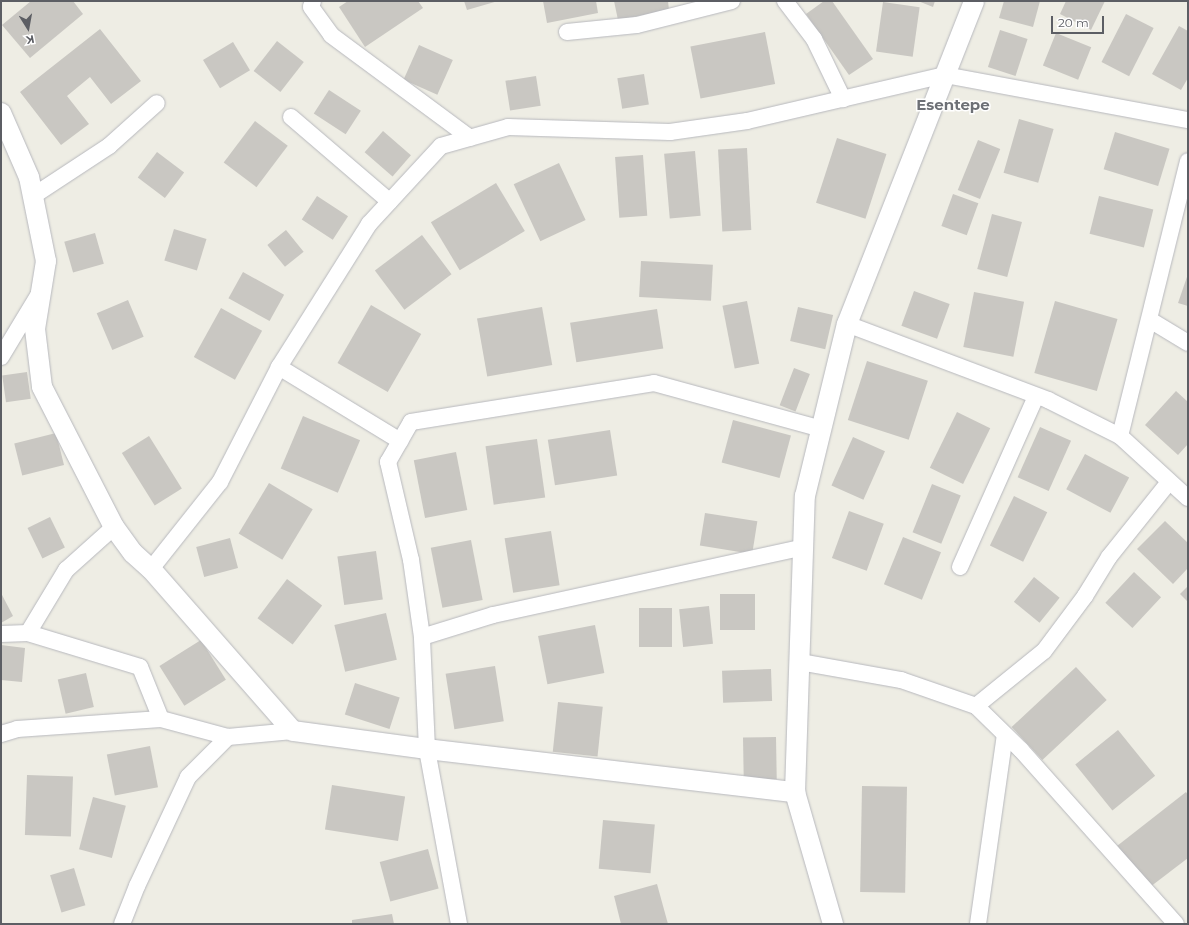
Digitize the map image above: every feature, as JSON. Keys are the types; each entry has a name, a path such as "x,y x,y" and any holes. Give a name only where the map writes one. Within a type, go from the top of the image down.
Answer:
{"street":[{"path":"313,1 311,7 331,35 470,138"},
{"path":"567,32 637,25 732,1"},
{"path":"785,1 814,39 843,98"},
{"path":"833,924 795,792 806,496 847,324 974,1"},
{"path":"151,569 220,482 279,367 369,224 442,146 508,128 670,132 747,121 945,75 1188,120"},
{"path":"33,196 109,146 157,103"},
{"path":"1,113 29,177 46,261 35,329 42,387 114,527 133,553 151,569 293,731"},
{"path":"291,117 390,202"},
{"path":"1120,436 1150,320 1188,161"},
{"path":"1,357 41,291"},
{"path":"1150,320 1188,342"},
{"path":"847,324 1036,396 1120,436 1188,498"},
{"path":"279,367 400,441"},
{"path":"459,924 427,749 422,637 411,560 388,462 411,422 654,383 822,429"},
{"path":"960,567 1036,396"},
{"path":"976,706 1044,651 1085,596 1109,557 1169,482"},
{"path":"28,633 66,570 114,527"},
{"path":"422,637 493,615 804,547"},
{"path":"1,634 28,633 140,667 160,719"},
{"path":"800,662 901,680 976,706 1005,735 1176,924"},
{"path":"1,734 17,729 160,719 228,737 293,731 427,749 795,792"},
{"path":"978,924 1005,735"},
{"path":"122,924 137,886 188,777 228,737"}],"building":[{"path":"31,1 73,1 83,14 30,58 2,25"},
{"path":"348,1 418,1 423,8 365,47 339,7"},
{"path":"464,1 498,1 467,10"},
{"path":"543,1 596,1 598,13 547,23"},
{"path":"614,1 668,1 669,10 618,20"},
{"path":"824,1 832,1 873,59 849,75 806,14"},
{"path":"918,1 935,1 933,7"},
{"path":"1004,1 1040,1 1033,27 999,18"},
{"path":"1066,1 1105,1 1091,30 1060,14"},
{"path":"883,2 920,7 913,57 876,52"},
{"path":"1126,14 1154,28 1129,76 1101,62"},
{"path":"1179,26 1188,31 1188,78 1181,90 1152,74"},
{"path":"100,29 141,81 111,104 90,77 67,96 89,124 61,145 20,92"},
{"path":"1000,30 1028,39 1016,76 988,67"},
{"path":"765,32 775,84 701,99 690,47"},
{"path":"1056,33 1091,47 1078,80 1043,65"},
{"path":"277,41 304,62 280,92 254,71"},
{"path":"233,42 250,70 220,88 203,60"},
{"path":"419,45 453,60 437,95 404,80"},
{"path":"644,74 649,105 622,109 617,78"},
{"path":"536,76 541,106 510,110 505,81"},
{"path":"329,90 361,111 346,134 314,113"},
{"path":"1019,119 1054,129 1038,183 1004,173"},
{"path":"255,121 288,146 256,187 224,163"},
{"path":"383,131 411,155 393,176 365,152"},
{"path":"1115,132 1170,149 1158,186 1104,169"},
{"path":"837,138 886,154 865,219 816,203"},
{"path":"978,140 1000,149 980,199 958,190"},
{"path":"747,148 751,230 722,231 718,150"},
{"path":"695,151 701,216 670,218 664,154"},
{"path":"157,152 184,172 165,198 138,178"},
{"path":"643,155 647,216 619,218 615,157"},
{"path":"559,163 586,220 540,241 514,184"},
{"path":"496,183 525,231 460,270 431,222"},
{"path":"953,194 978,203 967,235 941,226"},
{"path":"317,196 348,216 333,240 302,219"},
{"path":"1099,196 1153,210 1144,247 1090,234"},
{"path":"992,214 1022,222 1007,277 977,269"},
{"path":"174,229 207,239 197,270 164,261"},
{"path":"286,230 304,252 285,267 267,245"},
{"path":"95,233 104,264 73,273 64,242"},
{"path":"422,235 451,274 404,310 375,271"},
{"path":"641,261 713,265 711,301 639,297"},
{"path":"243,272 284,295 270,321 228,298"},
{"path":"1188,274 1188,306 1178,303"},
{"path":"914,291 950,304 937,339 901,326"},
{"path":"974,292 1024,302 1013,357 963,347"},
{"path":"128,300 144,337 112,350 97,313"},
{"path":"747,301 759,364 735,369 722,306"},
{"path":"1055,301 1117,319 1097,391 1034,373"},
{"path":"371,305 421,334 388,392 338,363"},
{"path":"542,307 552,365 487,377 477,318"},
{"path":"798,307 833,315 825,349 790,341"},
{"path":"221,308 262,331 235,380 194,357"},
{"path":"657,309 663,349 576,362 570,323"},
{"path":"867,361 928,381 909,440 848,420"},
{"path":"794,368 810,374 796,411 780,405"},
{"path":"27,372 31,399 6,402 2,375"},
{"path":"1176,391 1188,402 1188,444 1178,455 1145,425"},
{"path":"957,412 990,428 963,484 930,468"},
{"path":"303,416 360,440 338,493 281,468"},
{"path":"733,420 791,436 780,478 722,463"},
{"path":"1040,427 1071,441 1049,491 1018,477"},
{"path":"610,430 617,475 555,485 548,440"},
{"path":"56,433 64,465 22,475 14,443"},
{"path":"149,436 182,489 155,506 122,453"},
{"path":"853,437 885,451 863,500 831,485"},
{"path":"537,439 545,497 494,505 486,446"},
{"path":"456,452 467,510 425,518 414,460"},
{"path":"1085,454 1129,477 1110,513 1066,489"},
{"path":"269,483 313,509 282,560 239,534"},
{"path":"932,484 961,496 941,544 913,532"},
{"path":"1014,496 1047,512 1023,562 990,545"},
{"path":"849,511 884,524 867,571 832,558"},
{"path":"705,513 757,521 752,554 700,546"},
{"path":"50,517 65,548 42,559 28,528"},
{"path":"1165,521 1188,543 1188,568 1173,584 1137,549"},
{"path":"551,531 560,585 513,593 505,538"},
{"path":"903,537 941,552 922,600 884,584"},
{"path":"230,538 238,568 204,577 196,547"},
{"path":"471,540 483,600 442,608 431,548"},
{"path":"376,551 383,600 344,605 337,556"},
{"path":"1134,572 1161,597 1132,628 1105,603"},
{"path":"1034,577 1060,598 1040,623 1014,602"},
{"path":"287,579 322,605 293,645 258,618"},
{"path":"1188,586 1188,602 1180,594"},
{"path":"1,593 13,616 1,623"},
{"path":"720,594 755,594 755,630 720,630"},
{"path":"709,606 713,644 683,647 679,609"},
{"path":"639,608 672,608 672,647 639,647"},
{"path":"386,613 397,660 345,672 334,625"},
{"path":"595,625 604,673 547,684 538,636"},
{"path":"201,640 226,680 184,706 159,666"},
{"path":"1,645 25,648 22,682 1,680"},
{"path":"495,666 504,721 454,729 446,674"},
{"path":"1076,667 1107,700 1042,760 1012,727"},
{"path":"771,669 772,701 723,703 722,671"},
{"path":"86,673 94,707 66,714 58,680"},
{"path":"355,683 400,698 390,729 345,714"},
{"path":"558,702 603,707 598,756 553,752"},
{"path":"1118,730 1155,776 1112,810 1075,765"},
{"path":"776,737 777,779 744,780 743,738"},
{"path":"150,746 158,787 115,796 107,754"},
{"path":"27,775 73,777 71,837 25,835"},
{"path":"332,785 405,797 398,841 325,829"},
{"path":"862,786 907,787 905,893 860,892"},
{"path":"1186,792 1188,795 1188,858 1150,887 1117,846"},
{"path":"93,797 126,806 112,858 79,849"},
{"path":"603,820 655,825 651,873 599,869"},
{"path":"428,849 439,889 390,902 380,862"},
{"path":"74,868 85,905 61,913 50,875"},
{"path":"657,884 668,924 621,924 614,896"},
{"path":"392,914 394,924 352,924 352,920"}],"district":[{"name":"Esentepe","path":"953,105"}]}
